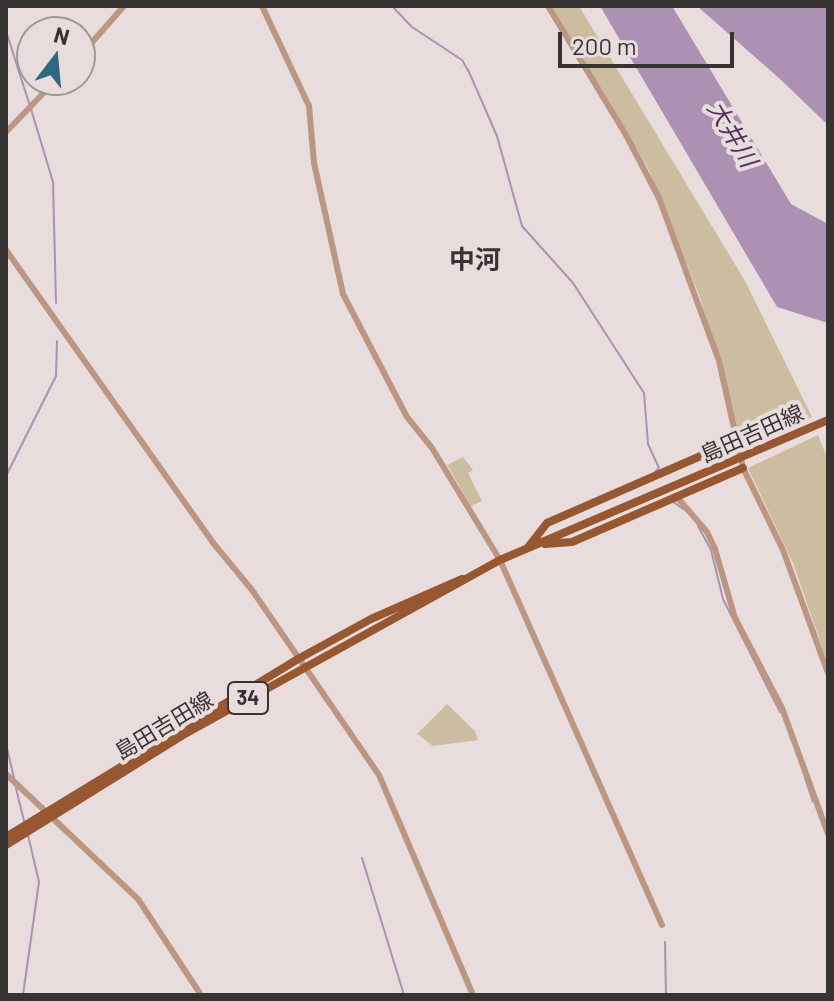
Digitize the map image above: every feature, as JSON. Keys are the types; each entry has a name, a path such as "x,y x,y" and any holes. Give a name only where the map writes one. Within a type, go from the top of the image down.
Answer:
{"main road":[{"name":"島田吉田線","path":"6,837 26,828 371,619 444,584 470,576 529,546 828,420"},
{"path":"529,546 547,523 735,441"},
{"path":"529,546 572,542 743,468"},
{"path":"659,474 671,498"},
{"name":"島田吉田線","path":"6,845 26,828"}],"street":[{"path":"96,38 124,6"},
{"path":"262,6 309,106 314,163 343,294 407,417 432,448 500,560 662,925"},
{"path":"548,6 626,135 659,198 708,324 743,468 783,550 828,673"},
{"path":"6,132 42,96"},
{"path":"6,250 300,662 391,796 473,995"},
{"path":"671,498 707,532 715,549 735,618 782,708 828,834"},
{"path":"8,776 138,899 201,995"}],"shaded area":[{"path":"551,6 579,6 745,281 812,417 743,452 700,297 649,170"},
{"path":"818,435 828,460 828,664 793,563 748,468"},
{"path":"463,457 473,470 468,473 482,501 471,506 447,465"},
{"path":"447,704 475,731 478,740 433,746 417,734"}],"water":[{"name":"大井川","path":"600,6 672,6 791,204 828,224 828,323 777,307"},
{"name":"大井川","path":"697,6 828,6 828,125 780,79"}],"waterway":[{"path":"392,6 412,27 462,60 469,72 497,136 522,226 573,283 644,393 648,444 659,468 655,472"},
{"path":"6,31 29,103"},
{"path":"31,109 53,182 56,303"},
{"path":"6,476 56,376 57,341"},
{"path":"672,501 686,511"},
{"path":"698,526 711,550 723,599 780,712"},
{"path":"6,744 14,778"},
{"path":"805,778 813,802"},
{"path":"16,788 24,821"},
{"path":"23,995 39,882 28,835"},
{"path":"362,858 404,995"},
{"path":"665,942 666,995"}],"district":[{"name":"中河","path":"475,260"}]}
